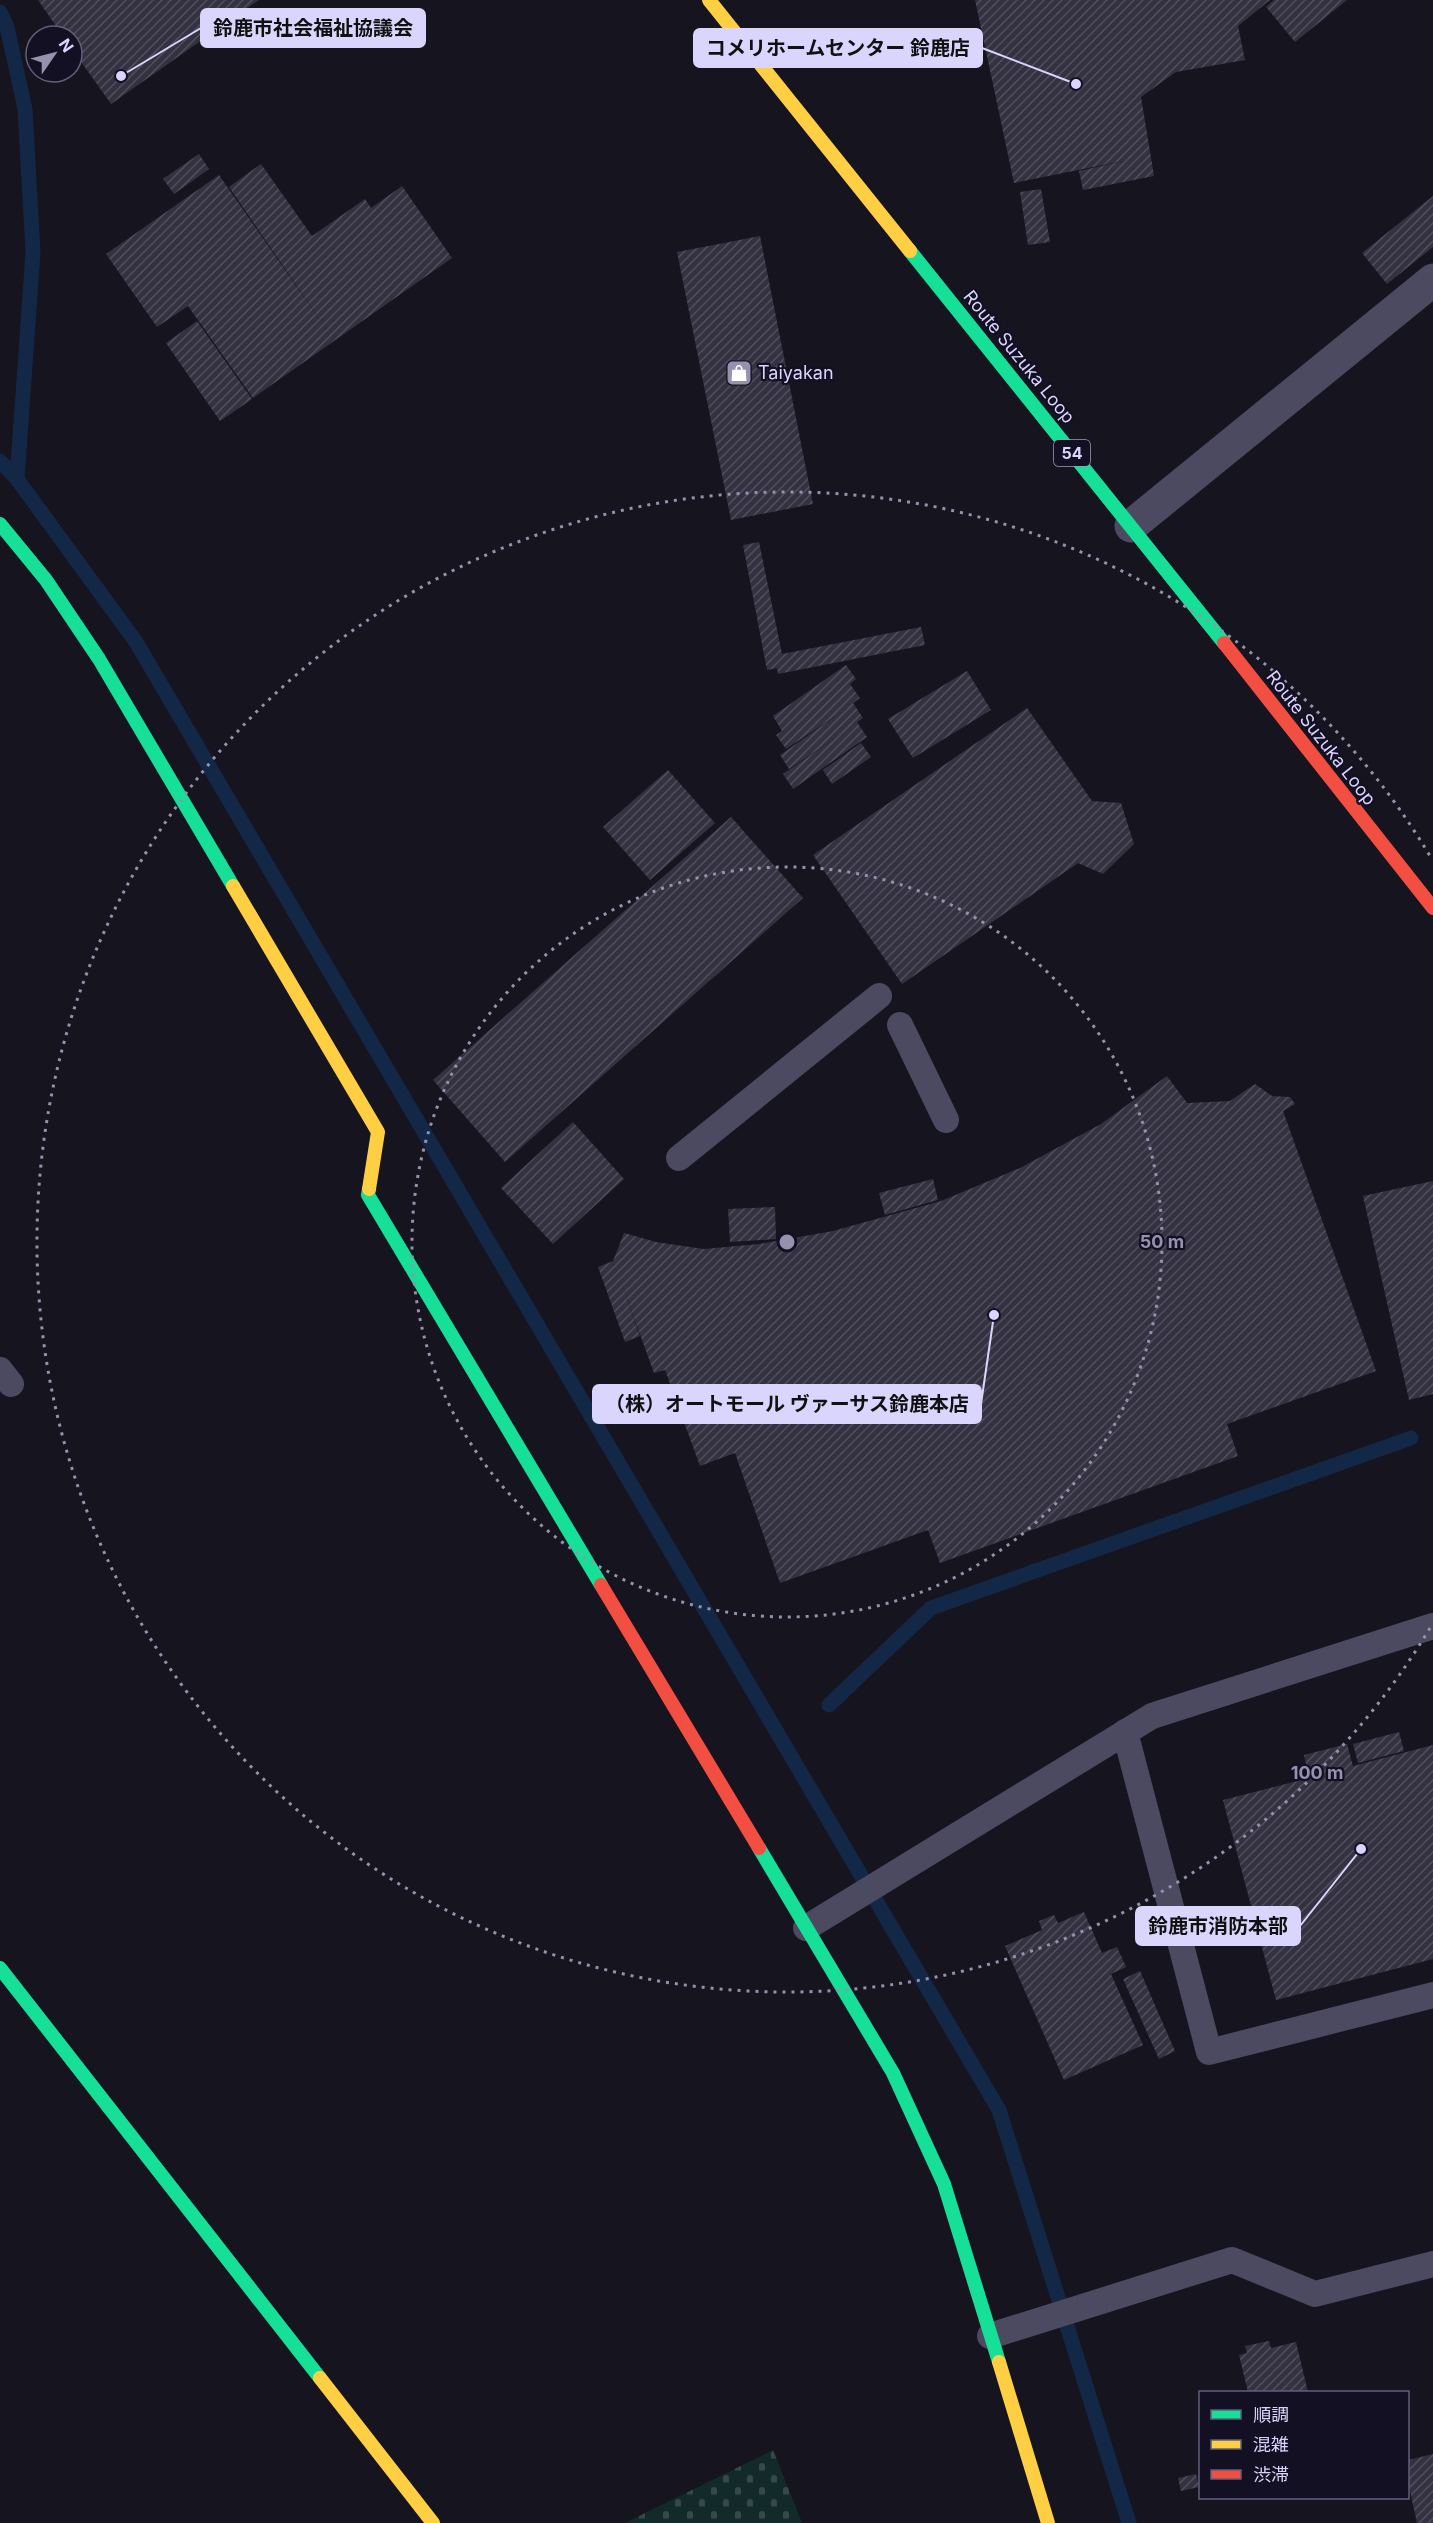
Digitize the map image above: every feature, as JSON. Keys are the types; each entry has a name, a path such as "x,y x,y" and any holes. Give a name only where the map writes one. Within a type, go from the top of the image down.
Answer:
{"street":[{"name":"Route Suzuka Loop","path":"709,0 1131,526 1433,908"},
{"path":"1131,526 1433,280"},
{"path":"0,524 46,580 99,659 378,1132 368,1195 892,2073 944,2184 1048,2523"},
{"path":"0,1968 433,2523"}],"lane":[{"path":"679,1158 879,996"},
{"path":"900,1025 946,1119"},
{"path":"806,1928 1152,1716 1433,1626"},
{"path":"1125,1732 1209,2052 1433,1995"},
{"path":"990,2336 1232,2260 1315,2294 1433,2264"}],"green space":[{"path":"773,2450 802,2523 625,2523"}],"building":[{"path":"38,0 259,0 111,104 84,66 84,24 55,24"},
{"path":"975,0 1270,0 1238,26 1245,60 1176,72 1141,97 1154,176 1083,190 1079,171 1128,160 1014,183"},
{"path":"1274,0 1347,0 1295,42 1266,7"},
{"path":"199,154 209,169 174,194 163,179"},
{"path":"261,164 312,236 365,199 371,208 402,186 452,258 253,398 188,306 157,327 106,254 219,175 329,333 229,187"},
{"path":"1041,189 1050,242 1028,245 1020,192"},
{"path":"1433,196 1433,247 1387,284 1362,253"},
{"path":"760,236 813,504 731,520 677,252"},
{"path":"197,321 252,399 220,421 166,343"},
{"path":"759,542 782,654 921,627 925,645 778,674 777,668 767,670 743,545"},
{"path":"846,665 856,679 850,684 860,698 853,703 863,718 857,722 867,737 793,789 783,774 846,731 789,769 780,755 843,711 786,749 776,735 782,731 773,716"},
{"path":"967,671 991,710 913,758 888,719"},
{"path":"1027,708 1092,801 1121,803 1134,844 1103,874 1078,863 902,984 813,855"},
{"path":"861,743 871,757 832,784 823,770"},
{"path":"668,770 715,823 650,880 603,827"},
{"path":"731,817 803,898 505,1162 433,1080"},
{"path":"1167,1076 1187,1103 1230,1101 1255,1084 1272,1096 1290,1097 1295,1104 1283,1111 1376,1371 1227,1424 1238,1456 940,1563 928,1530 780,1583 735,1453 700,1466 665,1370 654,1373 621,1282 640,1336 625,1342 598,1267 613,1261 624,1233 656,1242 704,1249 759,1244 833,1231 941,1201 1020,1168 1101,1124"},
{"path":"573,1122 624,1179 553,1244 501,1188"},
{"path":"933,1179 938,1200 885,1215 879,1193"},
{"path":"1433,1181 1433,1394 1409,1400 1363,1196"},
{"path":"775,1207 776,1239 730,1242 728,1209"},
{"path":"1399,1732 1404,1751 1358,1763 1353,1744"},
{"path":"1347,1744 1353,1766 1433,1745 1433,1959 1276,2000 1223,1800 1309,1778 1304,1755"},
{"path":"1084,1912 1102,1953 1117,1947 1126,1967 1111,1974 1143,2045 1064,2080 1005,1946 1042,1930 1039,1921 1054,1915 1058,1923"},
{"path":"1140,1971 1175,2051 1159,2059 1123,1979"},
{"path":"1269,2341 1271,2348 1296,2342 1308,2391 1248,2391 1239,2355 1247,2353 1245,2346"},
{"path":"1433,2454 1433,2523 1417,2523 1409,2487 1409,2460"},
{"path":"1196,2474 1199,2487 1181,2491 1178,2478"}],"waterway":[{"path":"0,12 7,27 25,109 33,252 17,479"},
{"path":"0,461 17,479 136,642 999,2110 1129,2523"},
{"path":"829,1705 931,1608 1411,1438"}],"traffic: fast":[{"path":"910,251 1224,643"},
{"path":"0,524 46,580 99,659 233,886"},
{"path":"369,1189 368,1195 601,1585"},
{"path":"759,1848 893,2073 944,2184 999,2362"},
{"path":"0,1968 320,2378"}],"traffic: slow":[{"path":"709,0 910,251"},
{"path":"233,886 378,1132 369,1189"},
{"path":"999,2362 1048,2523"},
{"path":"320,2378 433,2523"}],"traffic: jam":[{"path":"1224,643 1433,908"},
{"path":"601,1585 759,1848"}],"place":[{"name":"鈴鹿市社会福祉協議会","path":"121,76"},
{"name":"コメリホームセンター 鈴鹿店","path":"1076,84"},
{"name":"Taiyakan","path":"739,373"},
{"name":"（株）オートモール ヴァーサス鈴鹿本店","path":"994,1315"},
{"name":"鈴鹿市消防本部","path":"1361,1849"}]}
